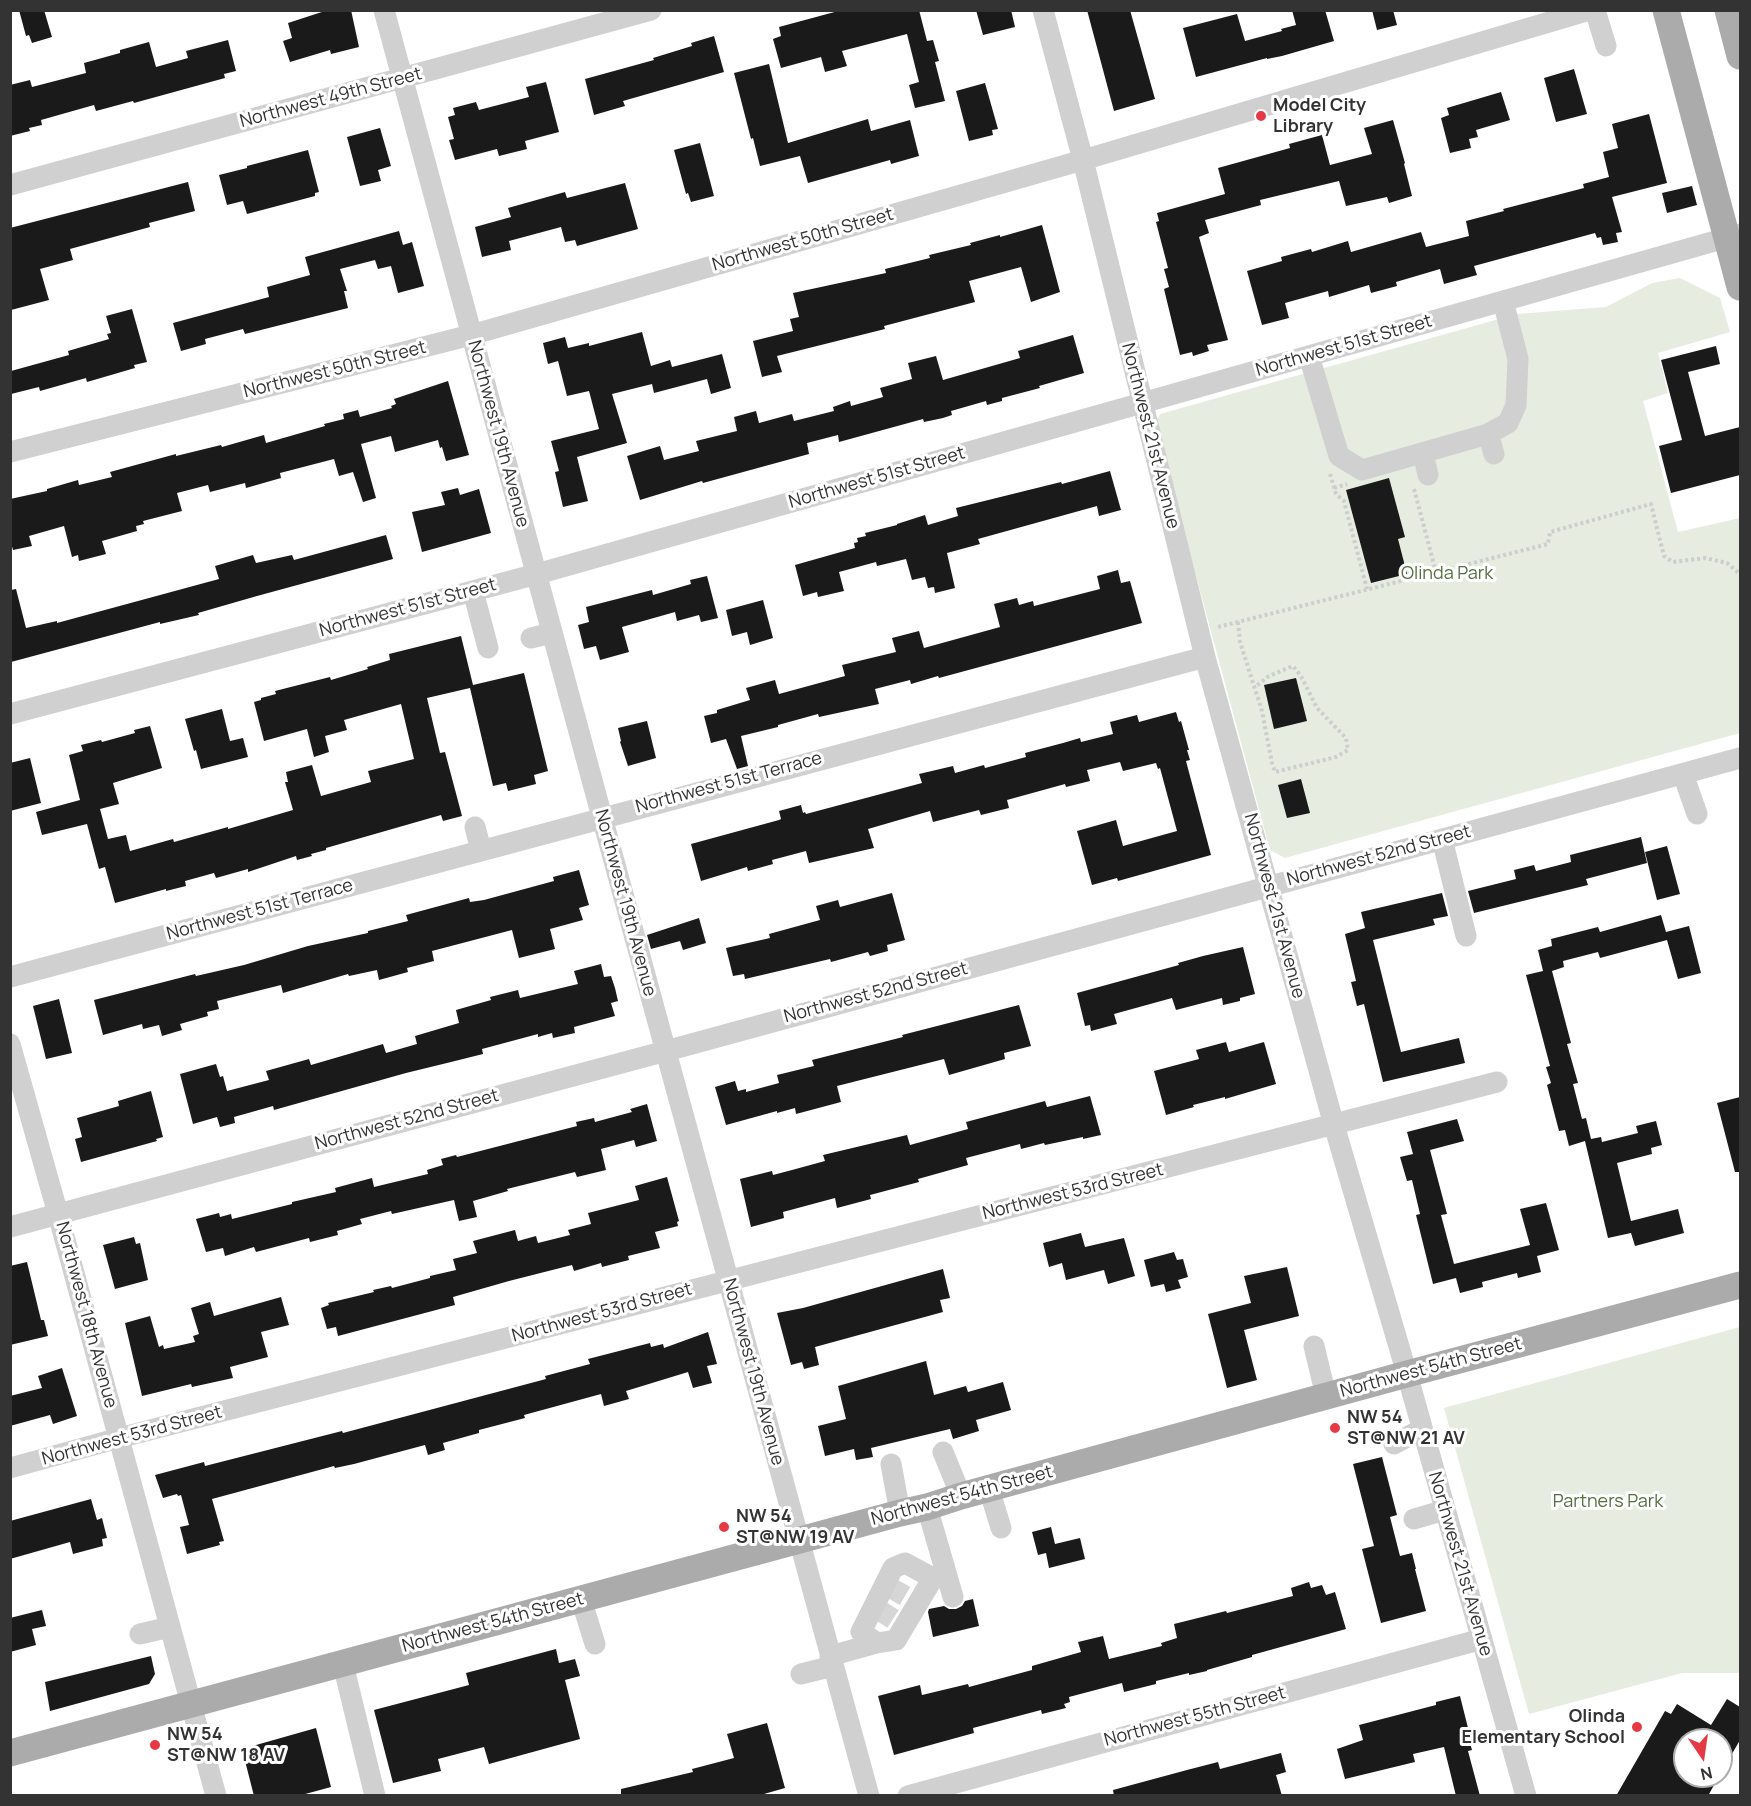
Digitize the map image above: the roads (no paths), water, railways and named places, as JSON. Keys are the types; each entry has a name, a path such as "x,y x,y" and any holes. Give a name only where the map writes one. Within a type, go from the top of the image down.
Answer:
{"main road":[{"path":"1666,10 1734,236 1740,287"},
{"path":"1728,10 1740,56"},
{"name":"Northwest 54th Street","path":"10,1753 927,1507 1407,1374 1740,1286"}],"street":[{"name":"Northwest 19th Avenue","path":"384,10 869,1796"},
{"name":"Northwest 49th Street","path":"10,185 651,10"},
{"name":"Northwest 21st Avenue","path":"1043,10 1083,160 1204,657 1334,1125 1526,1796"},
{"name":"Northwest 50th Street","path":"10,452 471,335 1083,160 1593,10"},
{"path":"1593,10 1606,46"},
{"name":"Northwest 51st Street","path":"10,714 537,574 1734,236"},
{"path":"1309,356 1339,456 1362,470 1423,453 1491,444 1508,423 1516,405 1518,359 1503,301"},
{"path":"1420,477 1423,453"},
{"path":"473,591 488,648"},
{"path":"531,638 552,633"},
{"name":"Northwest 51st Terrace","path":"10,977 1204,657"},
{"name":"Northwest 52nd Street","path":"10,1227 1740,760"},
{"path":"1683,774 1697,814"},
{"path":"476,827 481,850"},
{"path":"1442,839 1466,936"},
{"name":"Northwest 18th Avenue","path":"10,1044 216,1796"},
{"name":"Northwest 53rd Street","path":"10,1468 1497,1082"},
{"path":"1314,1346 1326,1396"},
{"path":"1394,1444 1422,1429"},
{"path":"943,1452 961,1496"},
{"path":"891,1464 900,1513"},
{"path":"989,1489 1001,1528"},
{"path":"927,1507 938,1572 953,1597"},
{"path":"1414,1519 1445,1510"},
{"path":"887,1615 900,1593 893,1568 905,1563 938,1572"},
{"path":"877,1643 861,1632 887,1615 900,1593 938,1572"},
{"path":"581,1599 595,1644"},
{"path":"801,1674 877,1643 896,1640 887,1615"},
{"path":"140,1634 170,1627"},
{"name":"Northwest 55th Street","path":"908,1796 1482,1639"},
{"path":"343,1664 375,1796"}],"tunnel":[{"path":"891,1588 905,1596"},
{"path":"879,1610 893,1619"}],"place":[{"name":"Model City Library","path":"1261,116"},
{"name":"NW 54 ST@NW 21 AV","path":"1335,1428"},
{"name":"NW 54 ST@NW 19 AV","path":"724,1527"},
{"name":"Olinda Elementary School","path":"1637,1727"},
{"name":"NW 54 ST@NW 18 AV","path":"155,1745"}],"park label":[{"name":"Olinda Park","path":"1447,574"},
{"name":"Partners Park","path":"1608,1502"}]}
